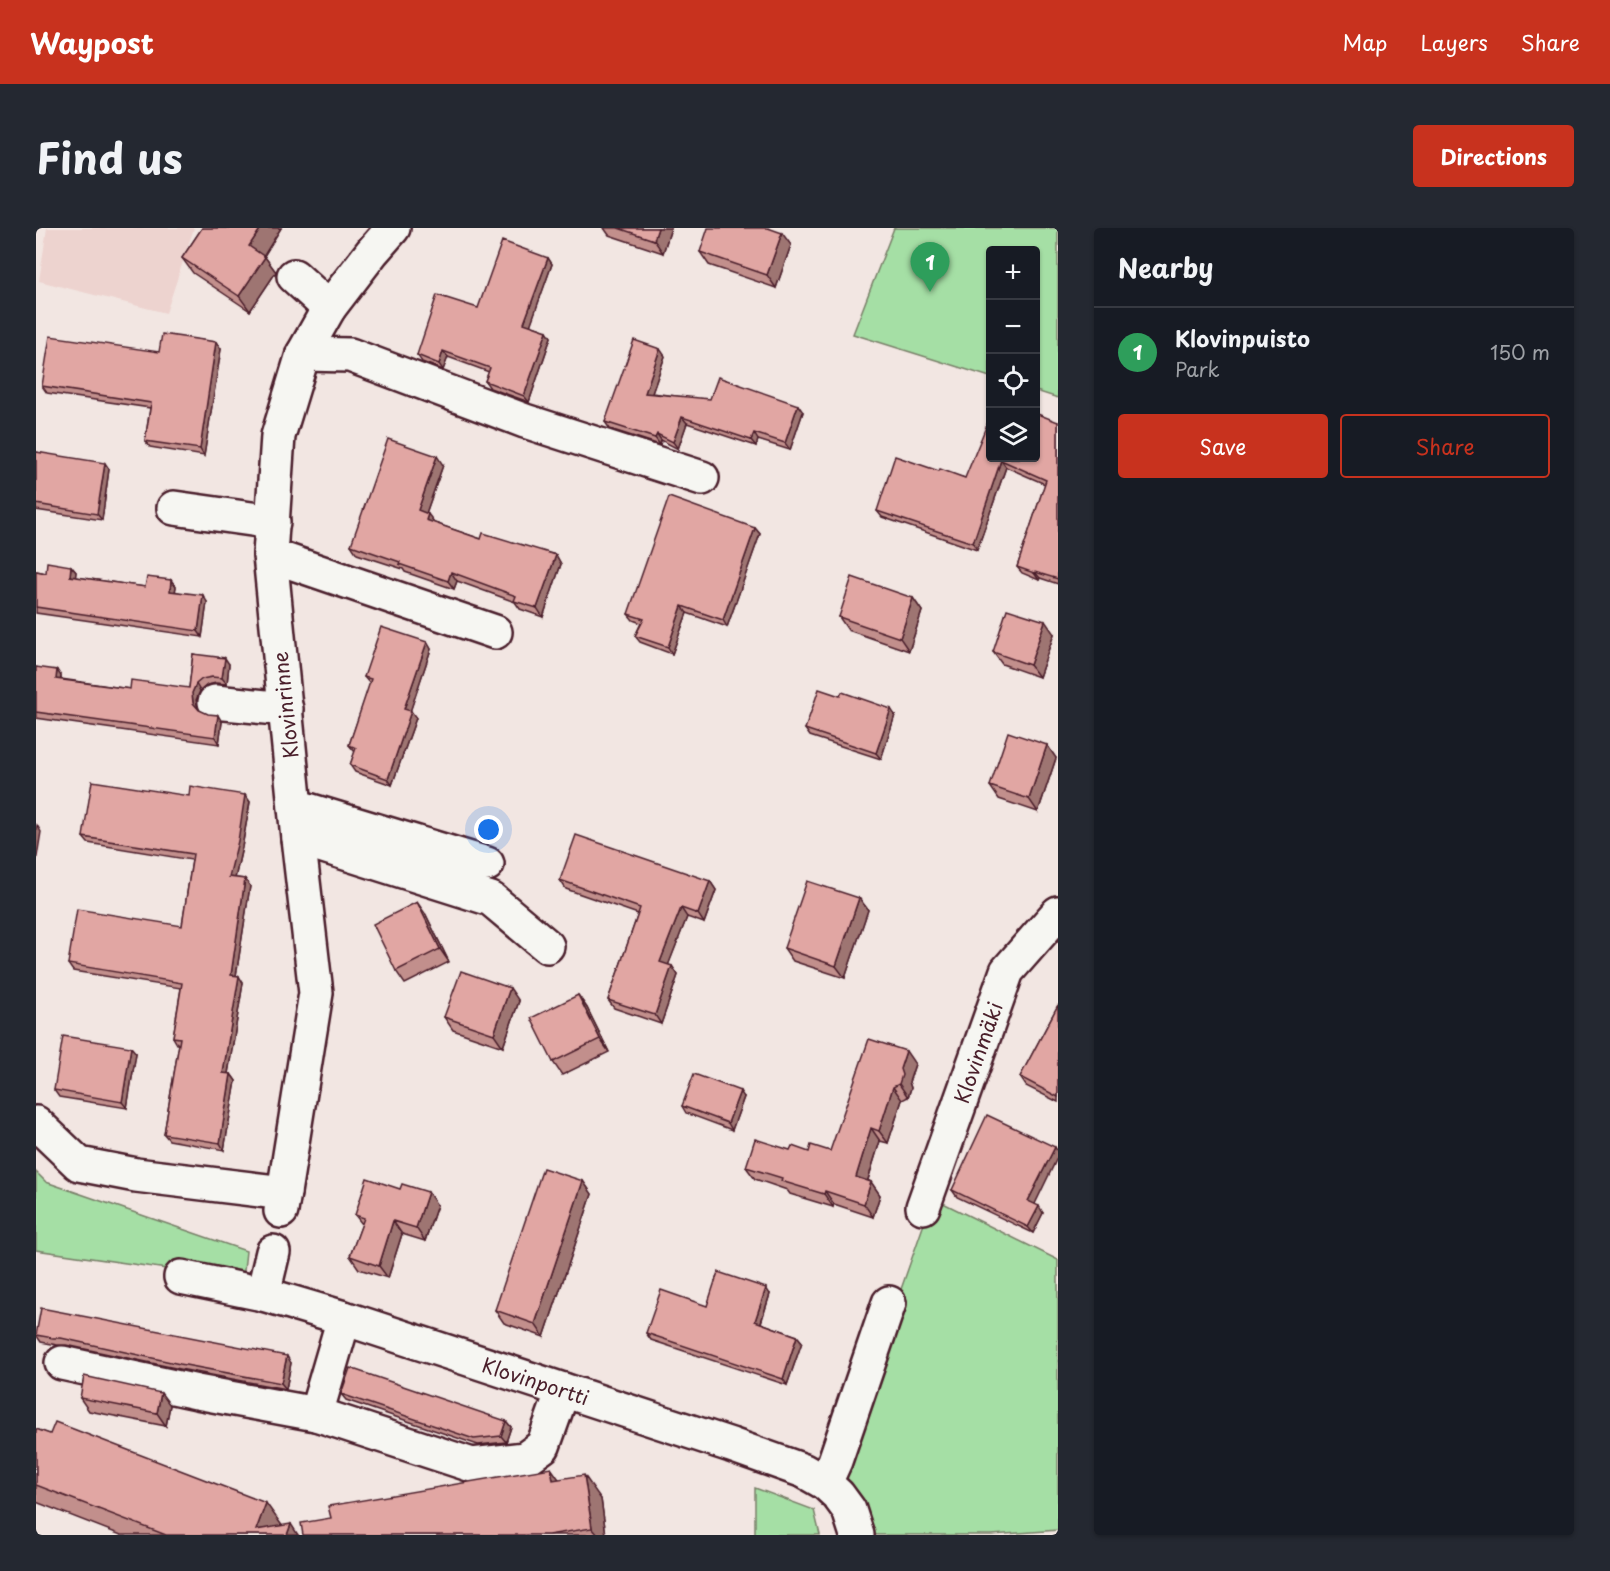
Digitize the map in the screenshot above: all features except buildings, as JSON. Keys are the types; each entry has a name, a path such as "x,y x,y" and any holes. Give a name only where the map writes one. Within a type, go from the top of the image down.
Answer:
{"street":[{"name":"Klovinrinne","path":"36,1123 79,1164 282,1202 316,993 270,555 278,436 303,354 329,308 393,228"},
{"path":"294,276 329,308"},
{"path":"303,354 350,355 525,421 702,478"},
{"path":"174,508 273,522"},
{"path":"270,555 495,632"},
{"path":"215,702 286,709"},
{"path":"295,806 487,864"},
{"path":"298,838 491,899 547,946"},
{"name":"Klovinmäki","path":"923,1207 1007,971 1058,913"},
{"path":"264,1294 273,1252"},
{"name":"Klovinportti","path":"181,1277 264,1294 344,1318 804,1471 825,1483 838,1495 849,1510 857,1535"},
{"path":"825,1483 835,1461 890,1303"},
{"path":"316,1414 344,1318"},
{"path":"62,1363 197,1392 316,1414 472,1464 525,1459 543,1446 562,1390"}],"shaded area":[{"path":"47,228 194,228 166,313 39,281"}],"green space":[{"path":"894,228 1058,228 1058,398 1040,392 1040,246 986,246 986,376 853,334"},
{"path":"36,1172 46,1182 246,1251 243,1280 36,1250"},
{"path":"933,1198 1058,1260 1058,1530 992,1535 874,1535 840,1463"},
{"path":"755,1488 814,1510 820,1535 755,1535"}],"place":[{"name":"Klovinpuisto","path":"930,292"}]}
